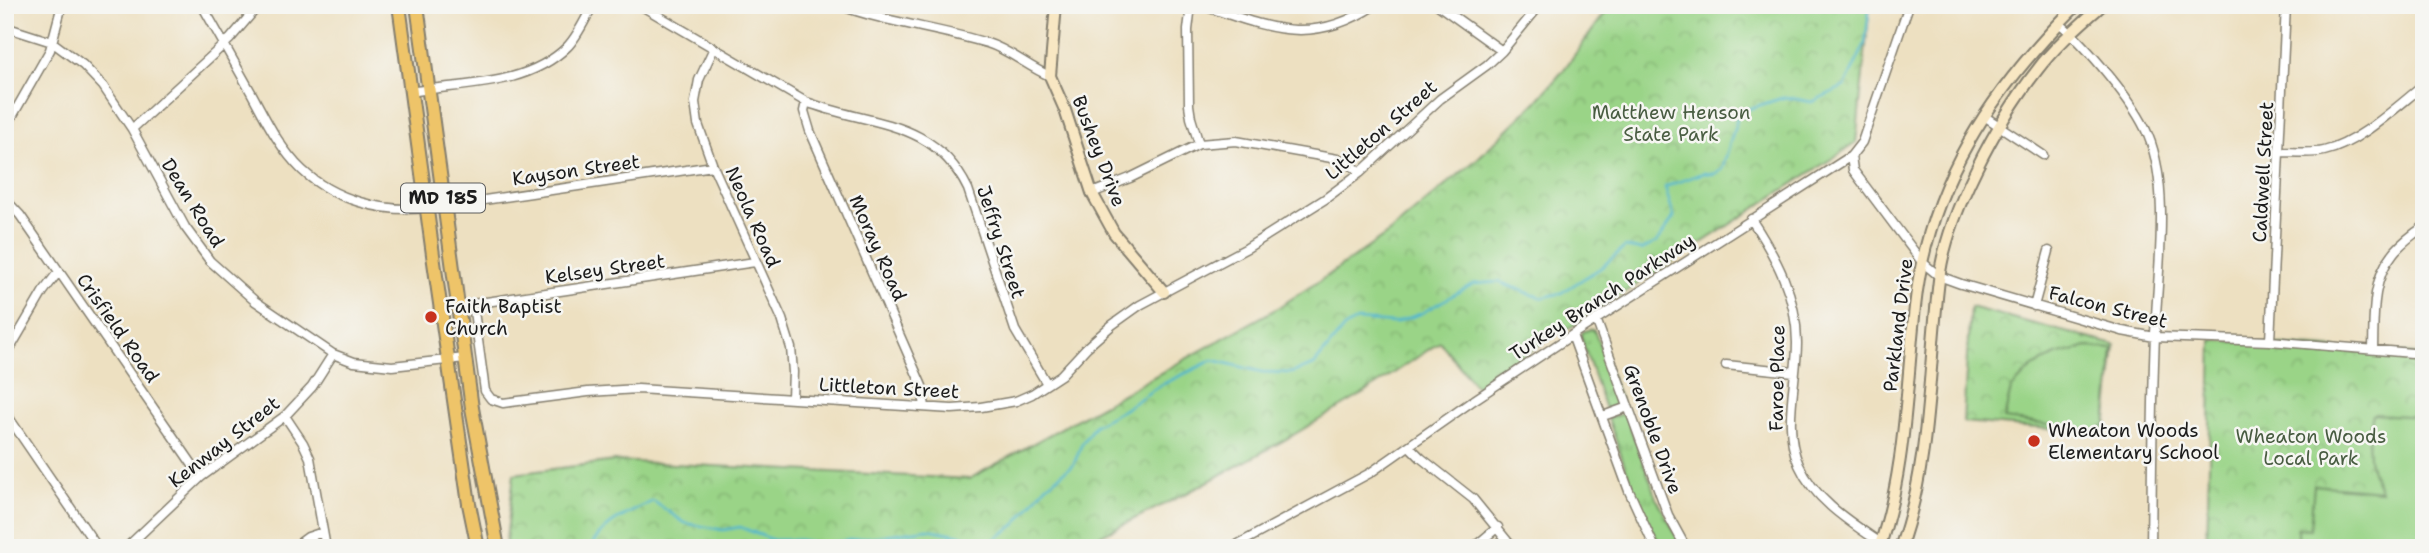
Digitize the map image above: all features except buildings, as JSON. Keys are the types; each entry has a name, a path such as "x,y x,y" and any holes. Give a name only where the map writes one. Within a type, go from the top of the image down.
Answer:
{"main road":[{"name":"MD 185","path":"399,5 448,360 478,548"},
{"name":"MD 185","path":"417,5 465,358 498,548"}],"street":[{"path":"5,129 37,76 52,42 62,5"},
{"path":"202,5 274,134 303,170 338,194 352,200 381,207 409,210 426,208"},
{"path":"132,130 224,44 259,5"},
{"path":"411,92 527,73 567,47 580,30 593,5"},
{"name":"Jeffry Street","path":"640,5 806,102 833,112 915,133 946,156 962,176 968,189 1015,330 1047,384"},
{"path":"839,5 869,16 988,44 1013,54 1050,75"},
{"name":"Bushey Drive","path":"1056,5 1050,75 1065,110 1092,193 1114,233 1164,292"},
{"path":"1191,5 1188,30 1189,105 1199,144"},
{"path":"1201,5 1273,29 1311,30 1356,18 1375,5"},
{"path":"1438,5 1502,51"},
{"name":"Littleton Street","path":"473,304 485,391 491,399 498,402 638,389 952,409 1005,403 1032,394 1061,374 1087,346 1140,305 1282,227 1361,172 1440,99 1487,65 1541,5"},
{"name":"Turkey Branch Parkway","path":"1231,548 1370,474 1471,402 1596,319 1851,156 1862,142 1909,5"},
{"name":"Parkland Drive","path":"1883,546 1900,466 1915,304 1934,218 1954,170 1984,116 2022,63 2077,5"},
{"name":"Parkland Drive","path":"1900,548 1920,470 1939,276 1962,199 2013,104 2039,67 2102,5"},
{"path":"2286,6 2299,5"},
{"name":"Caldwell Street","path":"2270,341 2286,6"},
{"path":"2059,23 2072,33 2130,103 2148,133 2155,154 2161,198 2151,548"},
{"name":"Dean Road","path":"5,27 52,42 83,65 103,86 132,130 185,227 210,261 255,301 333,354 354,362 392,366 465,358"},
{"name":"Neola Road","path":"713,50 699,80 695,102 698,124 713,166 782,319 791,348 792,397"},
{"path":"2280,152 2322,152 2340,145 2360,134 2424,85"},
{"name":"Moray Road","path":"806,102 804,111 810,131 922,386 925,407"},
{"path":"1984,116 2043,155"},
{"path":"1092,193 1130,178 1199,144 1236,141 1343,160 1361,172"},
{"name":"Falcon Street","path":"1851,156 1853,170 1923,262 1939,276 2122,331 2155,337 2180,340 2270,341 2424,354"},
{"name":"Kayson Street","path":"444,206 713,166"},
{"name":"Crisfield Road","path":"5,199 20,215 201,477"},
{"name":"Faroe Place","path":"1751,219 1782,270 1796,320 1791,431 1799,466 1812,487 1839,515 1883,546"},
{"path":"2373,349 2376,292 2380,275 2391,256 2424,226"},
{"path":"2034,306 2049,251"},
{"name":"Kelsey Street","path":"459,306 755,262"},
{"path":"5,356 43,292 59,271"},
{"name":"Grenoble Drive","path":"1596,319 1668,515 1686,548"},
{"path":"1572,335 1629,491 1655,548"},
{"name":"Kenway Street","path":"126,548 201,477 285,416 312,387 333,354"},
{"path":"1726,365 1794,372"},
{"path":"1602,416 1628,407"},
{"path":"5,412 98,548"},
{"path":"285,416 310,457 326,548"},
{"path":"1410,447 1473,499 1513,548"},
{"path":"1473,548 1498,527"},
{"path":"293,548 308,537 323,532"}],"green space":[{"name":"Matthew Henson State Park","path":"1611,5 1870,5 1856,143 1562,333 1560,331 1477,388 1440,342 1363,394 1283,441 1187,493 1075,548 505,548 514,474 615,461 969,479 1274,310 1390,232 1476,160 1536,102 1562,72"},
{"path":"1970,307 2115,345 2106,428 2098,433 1963,422"},
{"path":"1594,330 1622,404 1605,409 1581,338 1582,332"},
{"name":"Wheaton Woods Local Park","path":"2212,340 2414,354 2414,401 2424,401 2424,548 2207,548"},
{"path":"2088,347 2113,349 2106,424 2096,431 2004,419 2011,389 2031,368 2056,355"},
{"path":"1625,413 1658,501 1683,548 1662,548 1639,506 1608,418"},
{"path":"2373,414 2424,417 2424,548 2298,548 2298,528 2310,529 2314,485 2381,491 2372,473 2369,454"}],"waterway":[{"path":"590,548 610,525 653,501 685,523 723,530 740,527 773,540 800,540 823,544 928,529 965,536 982,545 990,543 1016,524 1046,486 1074,464 1082,443 1095,425 1159,386 1213,360 1262,372 1291,373 1314,365 1344,328 1357,320 1394,323 1420,314 1473,284 1499,282 1541,298 1561,293 1602,267 1625,247 1642,250 1657,242 1674,217 1665,187 1703,173 1714,174 1722,170 1739,112 1785,97 1812,102 1845,86 1865,44 1870,5"}],"place":[{"name":"Faith Baptist Church","path":"431,317"},
{"name":"Wheaton Woods Elementary School","path":"2034,441"}]}
